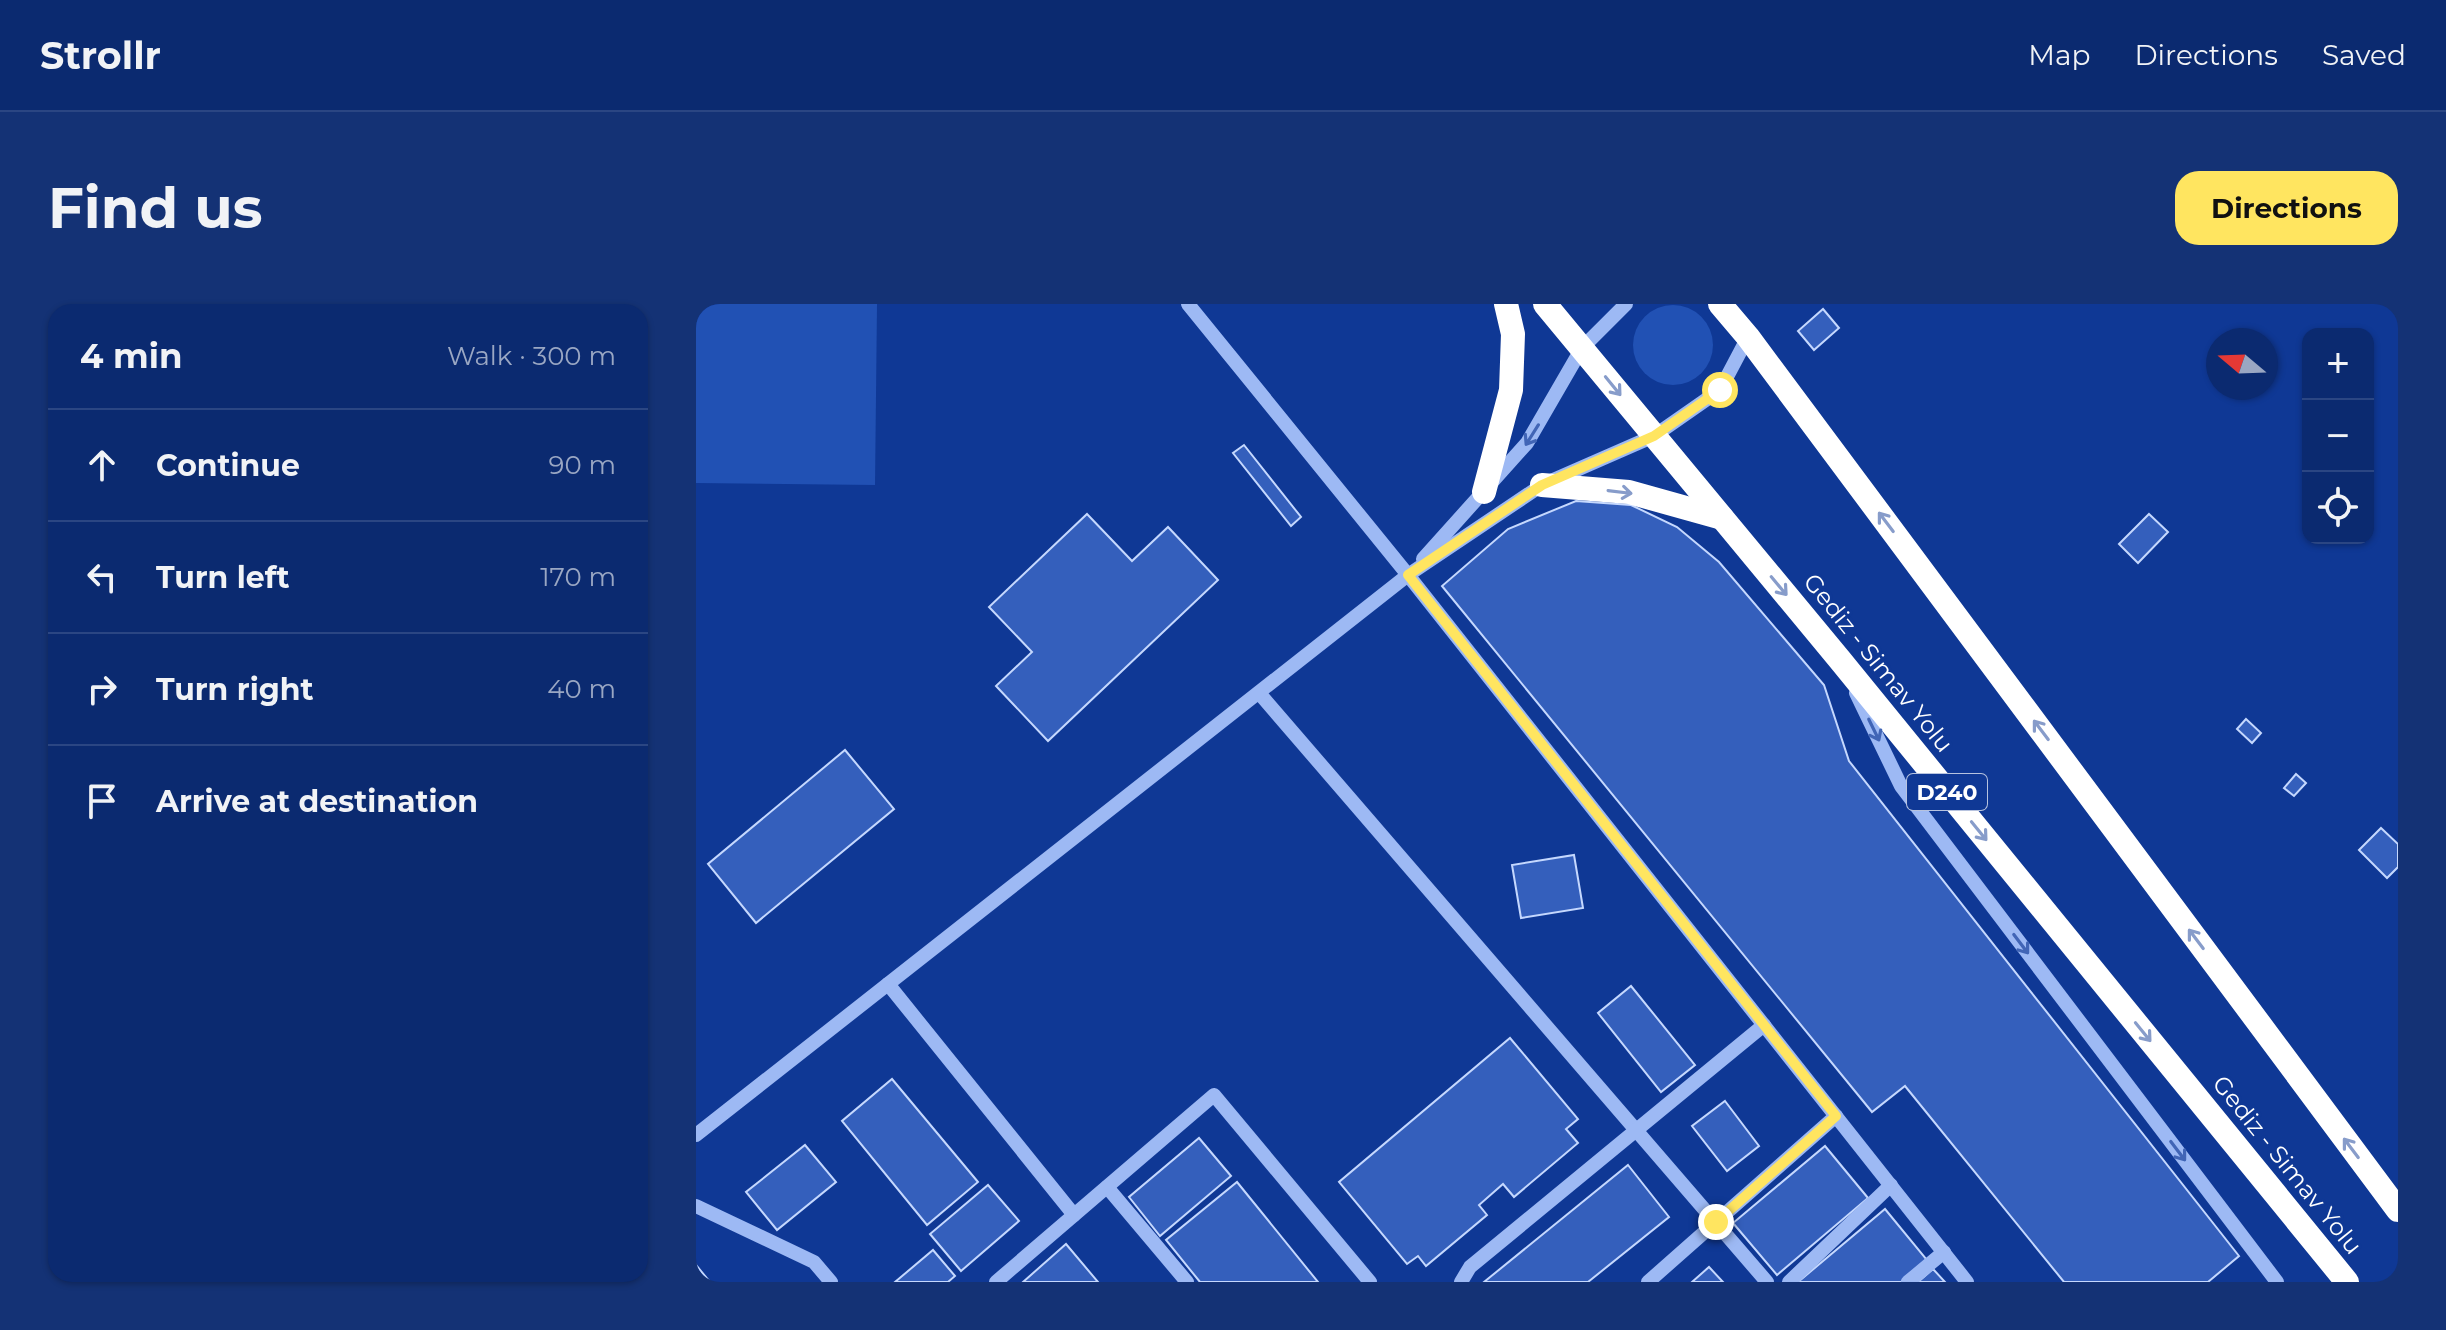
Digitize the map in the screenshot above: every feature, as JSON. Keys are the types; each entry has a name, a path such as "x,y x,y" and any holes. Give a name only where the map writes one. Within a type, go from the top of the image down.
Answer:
{"highway":[{"path":"1484,492 1511,390 1513,334 1506,304"},
{"name":"Gediz - Simav Yolu","path":"1545,304 2347,1282"},
{"path":"1720,304 1748,337 2398,1210"},
{"path":"1542,485 1629,492 1722,518"}],"street":[{"path":"1188,304 1408,575 1967,1282"},
{"path":"1408,575 1527,443 1582,348 1626,304"},
{"path":"696,1135 1408,575 1542,485 1654,436 1720,390 1748,337"},
{"path":"1840,660 1901,786 2277,1282"},
{"path":"1259,693 1767,1282"},
{"path":"888,984 1074,1215"},
{"path":"1461,1282 1470,1267 1764,1025"},
{"path":"996,1282 1214,1095 1370,1282"},
{"path":"1648,1282 1836,1116"},
{"path":"1789,1282 1891,1185"},
{"path":"1107,1187 1187,1282"},
{"path":"696,1206 814,1262 831,1282"},
{"path":"1908,1282 1944,1252"}],"shaded area":[{"path":"696,304 877,304 875,485 696,483"},
{"path":"1665,305 1681,305 1702,316 1713,337 1713,353 1702,374 1681,385 1665,385 1651,379 1639,367 1633,353 1633,337 1639,323 1651,311"}],"building":[{"path":"1823,309 1839,328 1814,350 1798,331"},
{"path":"1244,445 1301,517 1291,526 1233,453"},
{"path":"1576,501 1631,505 1677,527 1719,562 1824,685 1849,761 2239,1256 2208,1282 2064,1282 1905,1086 1872,1112 1442,586 1508,529"},
{"path":"1087,514 1132,561 1168,527 1218,580 1048,741 996,686 1032,652 989,607"},
{"path":"2149,514 2168,532 2138,563 2119,544"},
{"path":"2246,719 2261,733 2252,743 2237,729"},
{"path":"845,750 894,809 756,923 708,864"},
{"path":"2296,774 2306,783 2294,796 2284,788"},
{"path":"2381,828 2398,844 2398,867 2387,878 2359,850"},
{"path":"1574,855 1583,908 1521,918 1512,865"},
{"path":"1631,986 1695,1065 1661,1092 1598,1013"},
{"path":"1510,1038 1578,1119 1566,1129 1578,1143 1514,1197 1503,1184 1479,1205 1487,1215 1426,1266 1418,1256 1407,1264 1339,1182"},
{"path":"892,1079 978,1182 927,1225 842,1121"},
{"path":"1725,1101 1759,1146 1727,1171 1692,1126"},
{"path":"1199,1138 1231,1176 1160,1236 1129,1197"},
{"path":"805,1145 836,1182 777,1230 746,1192"},
{"path":"1825,1146 1868,1198 1777,1275 1733,1223"},
{"path":"1628,1165 1669,1217 1588,1282 1484,1282"},
{"path":"1237,1182 1318,1282 1200,1282 1166,1240"},
{"path":"988,1185 1019,1221 961,1271 930,1234"},
{"path":"1885,1209 1927,1260 1901,1282 1798,1282"},
{"path":"1066,1244 1098,1282 1023,1282"},
{"path":"933,1250 955,1276 948,1282 895,1282"},
{"path":"696,1265 710,1282 696,1282"},
{"path":"1709,1267 1723,1282 1692,1282"},
{"path":"1933,1269 1945,1282 1918,1282"}],"route":[{"path":"1716,1222 1836,1116 1408,575 1542,485 1654,436 1720,390"}]}
